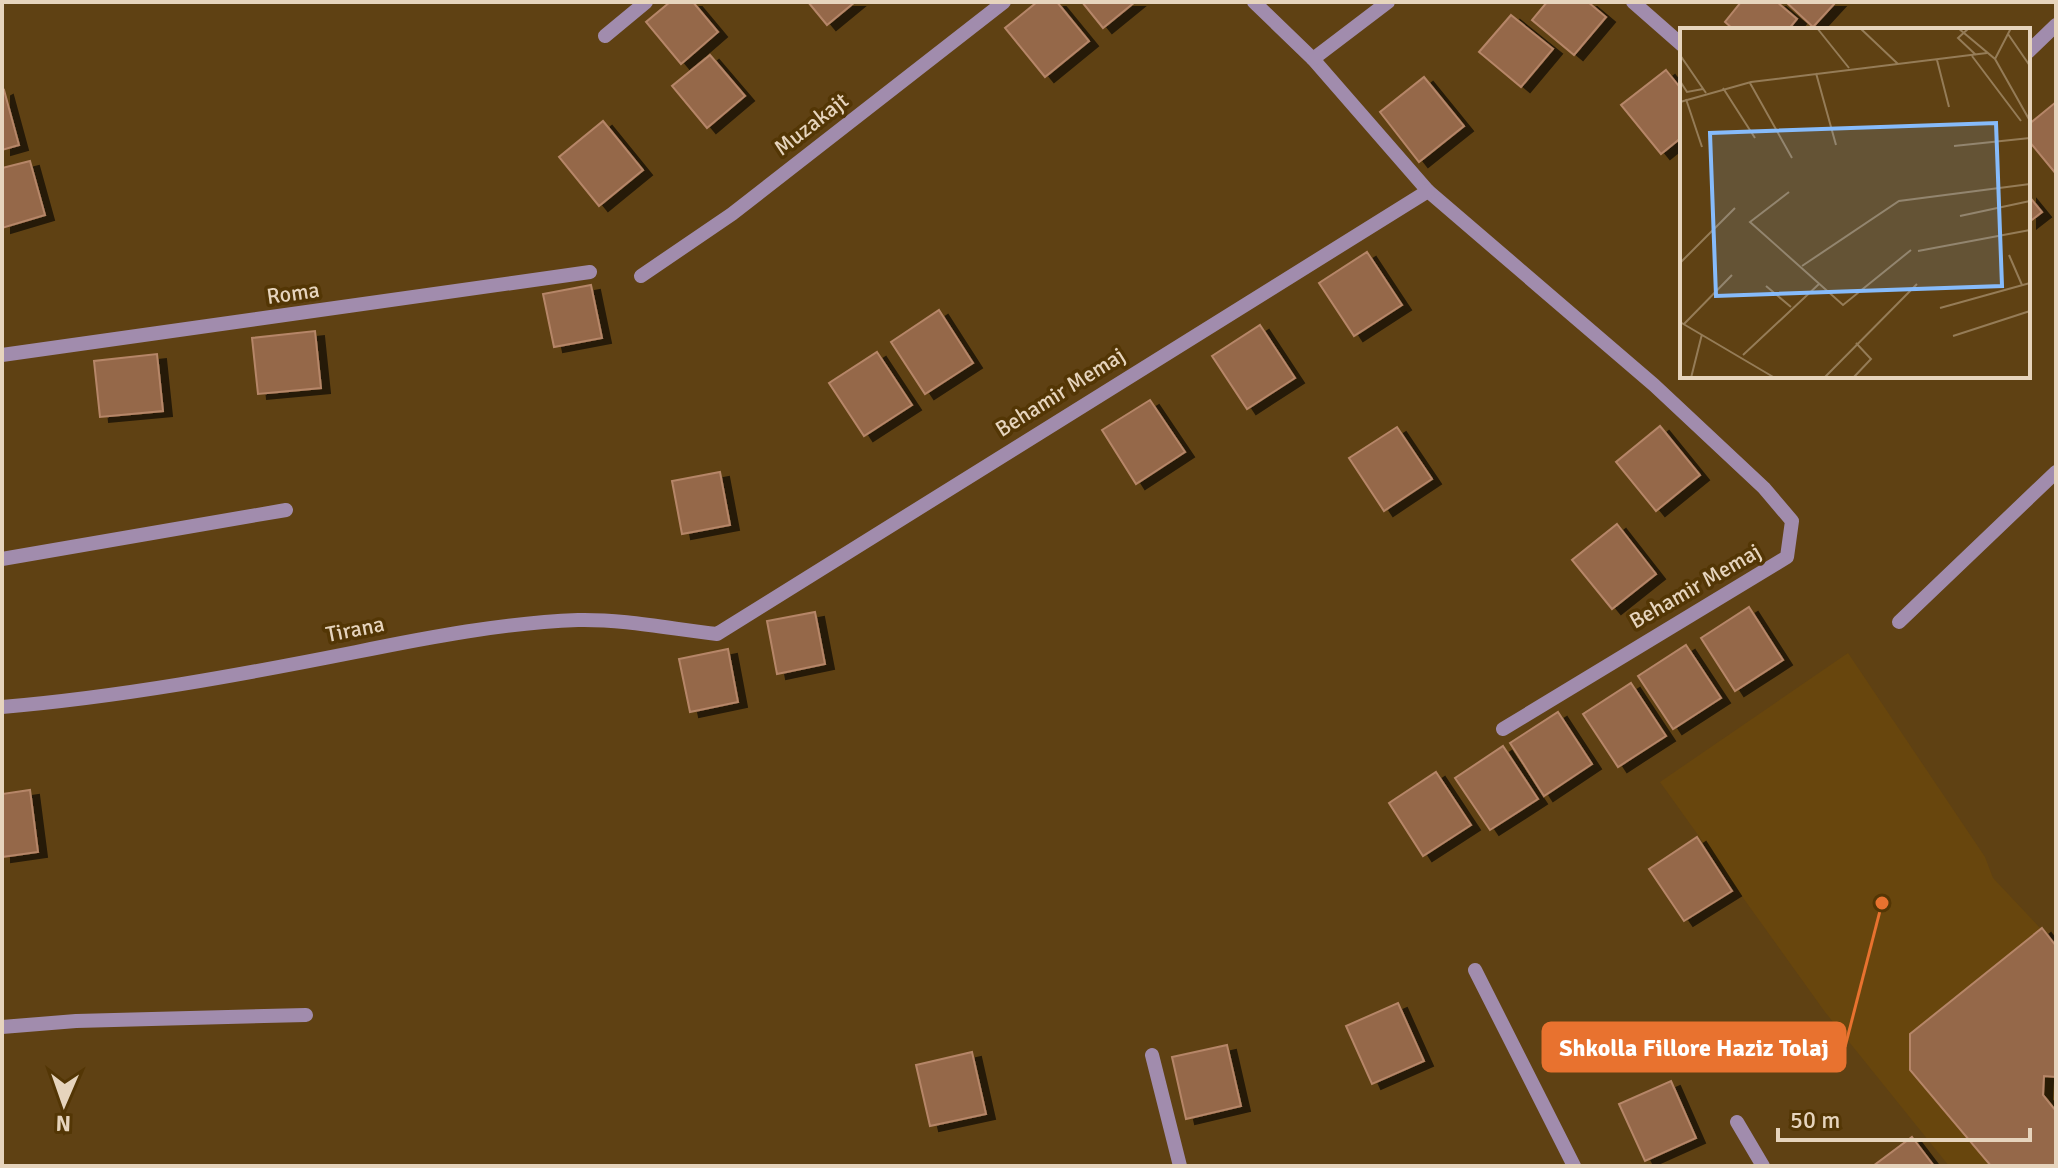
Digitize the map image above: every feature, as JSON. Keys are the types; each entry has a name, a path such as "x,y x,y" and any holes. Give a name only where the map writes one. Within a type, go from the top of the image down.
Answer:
{"street":[{"path":"605,36 646,2"},
{"name":"Muzakajt","path":"641,276 732,214 1004,2"},
{"path":"1254,2 1313,59 1388,2"},
{"path":"1633,2 1680,43"},
{"path":"2030,50 2056,25"},
{"name":"Behamir Memaj","path":"1313,59 1428,191 1654,385 1764,488 1792,521 1787,557 1503,729"},
{"name":"Behamir Memaj","path":"717,634 1428,191"},
{"name":"Roma","path":"2,355 590,272"},
{"path":"1899,622 2056,472"},
{"path":"2,559 286,510"},
{"name":"Tirana","path":"2,707 59,702 355,652 430,636 516,625 581,620 717,634"},
{"path":"1475,970 1574,1166"},
{"path":"2,1027 76,1021 306,1015"},
{"path":"1152,1055 1180,1166"},
{"path":"1737,1122 1763,1166"}],"shaded area":[{"path":"1848,653 1985,857 1993,878 2056,945 2056,1166 1949,1166 1825,1012 1660,782"}],"building":[{"path":"670,2 693,2 718,32 681,64 646,22"},
{"path":"808,2 855,2 827,25"},
{"path":"1037,2 1057,2 1089,41 1045,77 1005,28"},
{"path":"1082,2 1135,2 1103,28"},
{"path":"1547,2 1588,2 1606,17 1574,55 1532,20"},
{"path":"1741,2 1777,2 1797,19 1790,28 1732,28 1725,22"},
{"path":"1786,2 1836,2 1813,27"},
{"path":"1511,15 1553,49 1521,87 1479,52"},
{"path":"710,55 745,96 707,128 672,86"},
{"path":"1666,70 1680,88 1680,139 1661,154 1621,105"},
{"path":"1424,77 1464,126 1419,162 1380,112"},
{"path":"2,91 19,145 2,150"},
{"path":"2056,102 2056,174 2030,142 2030,123"},
{"path":"603,121 643,170 599,206 559,157"},
{"path":"30,161 45,215 2,228 2,168"},
{"path":"2030,197 2042,212 2030,221"},
{"path":"1367,252 1402,305 1354,336 1319,283"},
{"path":"591,285 602,338 554,347 543,294"},
{"path":"939,310 973,363 925,394 891,342"},
{"path":"1260,325 1295,378 1247,409 1212,356"},
{"path":"315,331 321,388 258,394 252,338"},
{"path":"877,352 912,405 864,436 829,383"},
{"path":"157,354 163,411 100,417 94,361"},
{"path":"1150,400 1185,452 1136,484 1102,430"},
{"path":"1660,426 1700,475 1656,511 1616,462"},
{"path":"1397,427 1432,479 1384,511 1349,458"},
{"path":"720,472 730,525 682,534 672,481"},
{"path":"1617,524 1656,574 1612,609 1572,560"},
{"path":"1749,607 1783,660 1735,691 1701,638"},
{"path":"815,612 825,664 777,674 767,621"},
{"path":"1686,645 1721,698 1673,729 1638,676"},
{"path":"728,649 738,702 690,712 679,659"},
{"path":"1631,683 1666,736 1618,767 1583,714"},
{"path":"1558,712 1592,764 1544,796 1510,743"},
{"path":"1503,746 1538,799 1490,830 1455,778"},
{"path":"1436,772 1471,825 1423,856 1389,803"},
{"path":"30,790 38,852 2,857 2,794"},
{"path":"1697,837 1732,891 1684,921 1649,869"},
{"path":"2042,928 2056,946 2056,1077 2044,1076 2043,1095 2056,1111 2056,1166 1991,1166 1910,1070 1910,1034"},
{"path":"1398,1003 1424,1061 1372,1084 1346,1026"},
{"path":"1227,1045 1241,1106 1186,1119 1172,1057"},
{"path":"972,1052 986,1114 930,1126 916,1065"},
{"path":"1671,1081 1696,1138 1645,1161 1619,1104"},
{"path":"1912,1137 1934,1166 1873,1166"}],"place":[{"name":"Shkolla Fillore Haziz Tolaj","path":"1882,903"}]}
